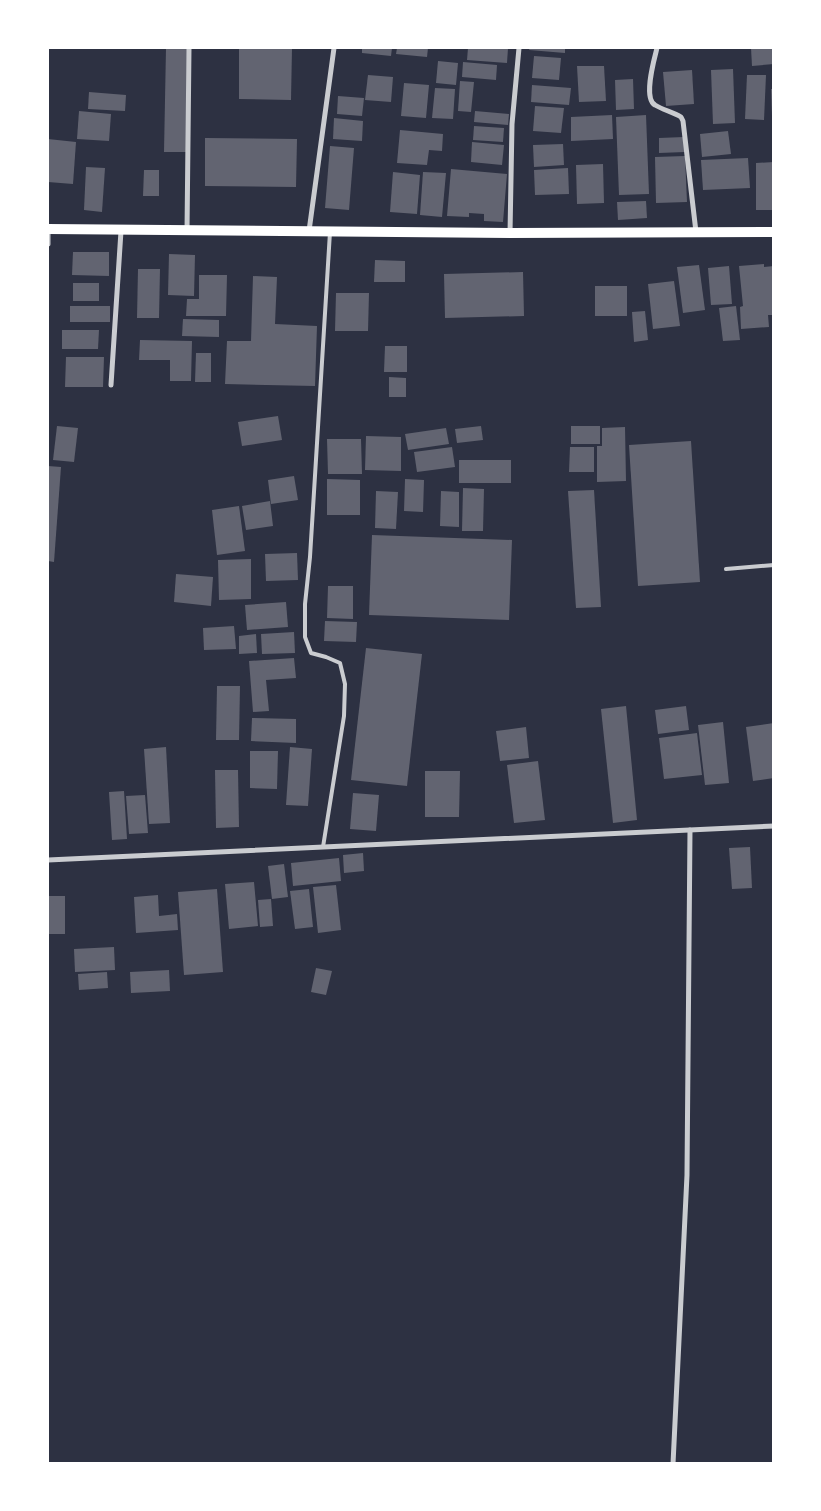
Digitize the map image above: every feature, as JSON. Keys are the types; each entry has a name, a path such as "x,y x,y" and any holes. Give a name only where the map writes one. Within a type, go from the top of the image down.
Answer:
{"main road":[{"path":"48,229 510,233 774,232"}],"street":[{"path":"187,231 189,48"},
{"path":"309,232 334,48"},
{"path":"510,233 512,124 519,48"},
{"path":"657,48 649,89 650,99 653,104 681,117 683,122 696,233"},
{"path":"48,229 48,244"},
{"path":"111,384 121,230"},
{"path":"48,860 774,826"},
{"path":"673,1464 688,1174 690,830"}],"lane":[{"path":"323,847 344,716 345,684 340,663 311,653 305,637 305,604 330,232"},
{"path":"726,569 774,565"}],"building":[{"path":"166,48 187,48 186,152 164,152"},
{"path":"239,48 292,48 291,100 239,99"},
{"path":"362,48 392,48 391,56 362,53"},
{"path":"397,48 428,48 427,57 396,54"},
{"path":"468,48 508,48 507,63 467,60"},
{"path":"530,48 565,48 565,53 529,50"},
{"path":"751,48 774,48 774,64 752,66"},
{"path":"534,56 561,58 559,80 532,78"},
{"path":"438,61 458,63 456,85 436,83"},
{"path":"463,62 497,65 496,80 462,77"},
{"path":"577,66 604,66 606,101 579,102"},
{"path":"733,69 735,123 713,124 711,70"},
{"path":"692,70 694,104 666,106 663,72"},
{"path":"368,75 393,77 391,102 365,100"},
{"path":"747,75 766,75 764,120 745,119"},
{"path":"633,79 634,109 616,110 615,80"},
{"path":"460,81 474,82 471,112 458,111"},
{"path":"404,83 429,85 426,118 401,116"},
{"path":"532,85 571,88 569,105 531,102"},
{"path":"435,88 455,89 453,119 432,118"},
{"path":"771,89 774,89 774,116 772,116"},
{"path":"89,92 126,95 125,111 88,109"},
{"path":"338,96 364,98 362,116 337,114"},
{"path":"535,106 564,108 561,133 533,131"},
{"path":"79,111 111,114 109,141 77,139"},
{"path":"475,111 509,114 508,125 474,122"},
{"path":"612,115 613,139 571,141 571,117"},
{"path":"646,115 649,194 619,195 616,117"},
{"path":"334,118 363,121 362,141 333,139"},
{"path":"474,126 504,128 503,142 473,140"},
{"path":"400,130 443,134 442,151 429,150 427,165 397,163"},
{"path":"728,131 731,154 702,157 700,134"},
{"path":"684,137 685,152 659,153 659,138"},
{"path":"205,138 297,139 296,187 205,186"},
{"path":"48,139 76,142 73,184 48,182"},
{"path":"472,142 504,145 502,165 471,162"},
{"path":"563,144 564,165 534,167 533,145"},
{"path":"330,146 354,148 349,210 325,208"},
{"path":"685,156 687,202 656,203 655,157"},
{"path":"748,158 750,188 703,190 701,160"},
{"path":"774,162 774,210 756,210 756,163"},
{"path":"603,164 604,203 577,204 576,165"},
{"path":"86,167 105,168 102,212 84,210"},
{"path":"568,168 569,194 535,195 534,170"},
{"path":"451,169 507,174 503,222 484,221 484,214 469,213 469,217 447,216"},
{"path":"144,170 159,170 159,196 143,196"},
{"path":"393,172 420,175 417,214 390,212"},
{"path":"423,172 446,173 442,217 420,215"},
{"path":"646,201 647,218 618,220 617,202"},
{"path":"73,252 109,252 109,276 72,275"},
{"path":"169,254 195,255 194,296 168,295"},
{"path":"375,260 405,261 405,282 374,282"},
{"path":"764,264 764,267 774,266 774,315 768,315 769,327 741,329 740,307 743,306 739,266"},
{"path":"699,265 705,310 683,313 677,267"},
{"path":"729,266 732,304 711,305 708,268"},
{"path":"138,269 160,269 159,318 137,318"},
{"path":"523,272 524,316 445,318 444,274"},
{"path":"199,275 227,275 226,316 186,316 187,299 199,299"},
{"path":"253,276 277,277 275,324 317,326 315,386 225,384 227,341 251,341"},
{"path":"674,281 680,326 653,329 648,284"},
{"path":"73,283 99,283 99,301 73,301"},
{"path":"595,286 627,286 627,316 595,316"},
{"path":"336,293 369,293 368,331 335,331"},
{"path":"70,306 110,306 110,322 70,322"},
{"path":"736,306 740,340 723,341 719,308"},
{"path":"645,311 648,340 634,342 632,312"},
{"path":"183,319 219,320 219,337 182,336"},
{"path":"62,330 99,330 98,349 62,349"},
{"path":"140,340 192,341 191,381 170,381 170,360 139,360"},
{"path":"385,346 407,346 407,372 384,372"},
{"path":"196,353 211,353 211,382 195,382"},
{"path":"66,357 104,357 103,387 65,387"},
{"path":"389,377 406,378 406,397 389,397"},
{"path":"278,416 282,440 242,446 238,422"},
{"path":"57,426 78,428 74,462 53,460"},
{"path":"481,426 483,440 457,443 455,429"},
{"path":"571,426 600,426 600,444 571,444"},
{"path":"625,427 626,481 597,482 597,446 602,446 602,428"},
{"path":"446,428 449,444 408,450 405,434"},
{"path":"366,436 401,437 401,471 365,470"},
{"path":"327,439 361,439 362,474 328,474"},
{"path":"691,441 700,582 638,586 629,445"},
{"path":"452,447 455,467 417,472 414,452"},
{"path":"570,447 594,447 594,472 569,472"},
{"path":"459,460 511,460 511,483 459,483"},
{"path":"48,466 61,467 54,562 48,561"},
{"path":"294,476 298,500 271,504 268,480"},
{"path":"327,479 360,480 360,515 327,515"},
{"path":"405,479 424,480 423,512 404,511"},
{"path":"463,488 484,489 483,531 462,531"},
{"path":"594,490 601,607 576,608 568,491"},
{"path":"376,491 398,492 396,529 375,528"},
{"path":"441,491 459,492 459,527 440,526"},
{"path":"270,501 273,526 246,530 242,506"},
{"path":"239,506 245,551 217,555 212,510"},
{"path":"372,535 512,540 509,620 369,615"},
{"path":"297,553 298,580 266,581 265,554"},
{"path":"251,559 251,599 219,600 218,560"},
{"path":"176,574 213,577 211,606 174,602"},
{"path":"328,586 353,586 353,619 327,618"},
{"path":"286,602 288,627 247,630 245,605"},
{"path":"325,621 357,622 356,642 324,641"},
{"path":"234,626 236,649 204,650 203,628"},
{"path":"294,632 295,653 262,654 261,634"},
{"path":"256,634 257,653 239,654 239,636"},
{"path":"366,648 422,654 407,786 351,780"},
{"path":"294,658 296,678 266,680 269,711 253,712 249,661"},
{"path":"217,686 240,686 239,740 216,740"},
{"path":"626,706 637,820 613,823 601,709"},
{"path":"686,706 689,730 658,734 655,710"},
{"path":"252,718 296,719 296,743 251,741"},
{"path":"723,722 729,783 705,785 698,725"},
{"path":"774,723 774,778 753,781 746,727"},
{"path":"526,727 529,758 500,761 496,731"},
{"path":"697,733 702,775 664,779 659,738"},
{"path":"166,747 170,823 149,824 144,749"},
{"path":"290,747 312,749 308,806 286,805"},
{"path":"250,751 278,751 277,789 250,788"},
{"path":"538,761 545,820 514,823 507,765"},
{"path":"215,770 238,770 239,827 216,828"},
{"path":"425,771 460,771 459,817 425,817"},
{"path":"124,791 127,839 112,840 109,792"},
{"path":"353,793 379,795 376,831 350,829"},
{"path":"145,795 148,833 129,834 126,796"},
{"path":"750,847 752,888 732,889 729,848"},
{"path":"363,853 364,871 344,873 343,855"},
{"path":"339,858 341,881 293,886 291,863"},
{"path":"284,864 288,897 272,899 268,866"},
{"path":"254,882 258,926 229,929 225,884"},
{"path":"336,885 341,930 318,933 313,887"},
{"path":"217,889 223,972 184,975 178,892"},
{"path":"309,889 313,927 295,929 290,891"},
{"path":"158,895 159,916 177,914 178,930 136,933 134,897"},
{"path":"48,896 65,896 65,934 48,934"},
{"path":"271,899 273,926 260,927 258,900"},
{"path":"114,947 115,970 75,972 74,949"},
{"path":"316,968 332,971 326,995 311,992"},
{"path":"169,970 170,991 131,993 130,972"},
{"path":"107,972 108,988 79,990 78,974"}]}
